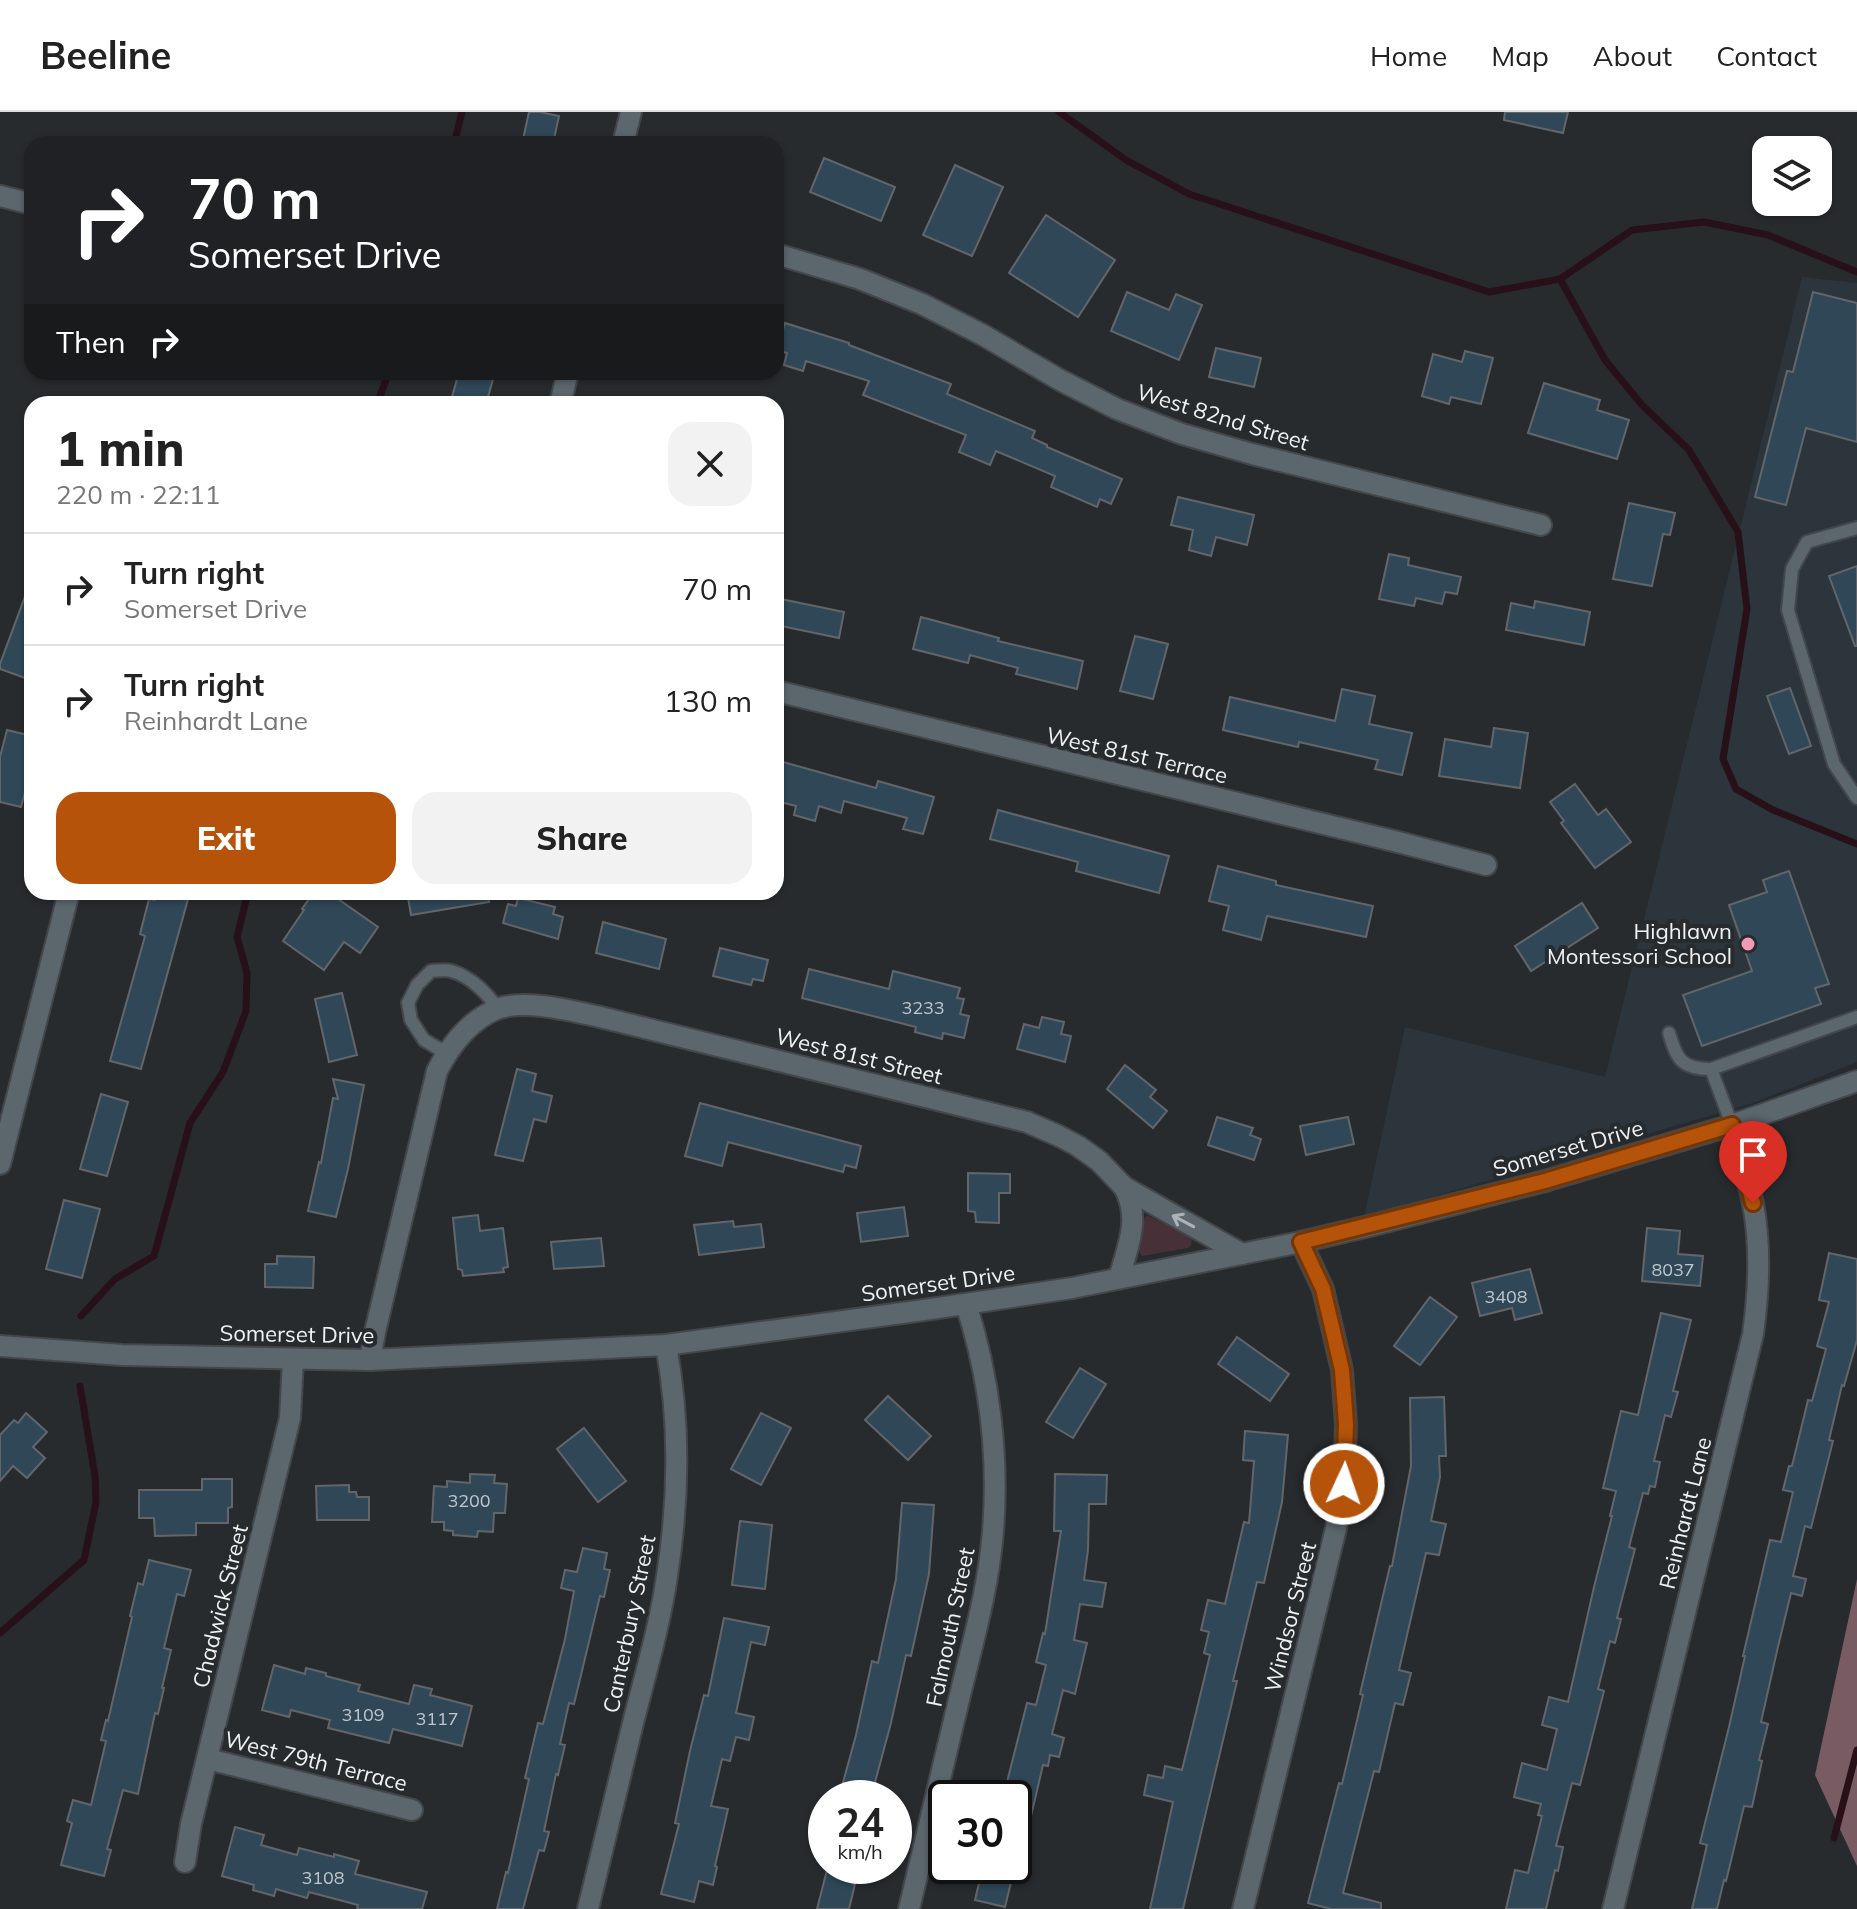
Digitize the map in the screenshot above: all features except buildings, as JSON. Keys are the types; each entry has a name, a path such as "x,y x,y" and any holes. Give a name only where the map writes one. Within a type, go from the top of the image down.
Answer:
{"street":[{"path":"625,136 631,112"},
{"path":"0,196 24,202"},
{"name":"West 82nd Street","path":"784,256 860,279 922,304 1117,409 1182,434 1541,525"},
{"name":"West 81st Terrace","path":"784,693 1486,865"},
{"path":"0,1164 67,900"},
{"name":"West 81st Street","path":"498,1009 526,1006 565,1009 1027,1122 1078,1146 1099,1161 1124,1187 1242,1254"},
{"path":"370,1360 437,1071 459,1037 498,1009"},
{"name":"Somerset Drive","path":"0,1346 122,1355 370,1360 666,1345 966,1304 1072,1288 1301,1242 1545,1181 1732,1125 1857,1081"},
{"name":"Reinhardt Lane","path":"1613,1909 1753,1334 1758,1296 1758,1244 1753,1203 1732,1125"},
{"path":"1119,1278 1134,1215 1124,1187"},
{"name":"Windsor Street","path":"1243,1909 1344,1484 1346,1424 1342,1370 1323,1289 1301,1242"},
{"name":"Falmouth Street","path":"909,1909 987,1587 993,1530 994,1468 987,1387 966,1304"},
{"name":"Canterbury Street","path":"588,1909 667,1578 674,1518 676,1443 672,1375 666,1345"},
{"name":"Chadwick Street","path":"185,1862 191,1824 290,1418 293,1359"},
{"name":"West 79th Terrace","path":"208,1759 412,1810"}],"lane":[{"path":"1857,528 1807,542 1792,569 1788,610 1834,764 1857,798"},
{"path":"446,1053 424,1040 411,1020 408,1003 417,985 431,971 450,970 477,985 489,995 498,1009"},
{"path":"1669,1033 1676,1056 1685,1065 1711,1069 1857,1017"},
{"path":"1711,1069 1732,1125"}],"shaded area":[{"path":"1802,277 1857,283 1857,1062 1753,1103 1364,1217 1405,1027 1605,1077"},
{"path":"1148,1216 1188,1235 1192,1238 1191,1245 1142,1256 1139,1251 1144,1220"},
{"path":"1857,1579 1857,1866 1815,1775"}],"waterway":[{"path":"456,136 462,112"},
{"path":"1059,112 1126,160 1189,194 1489,292 1560,279 1632,230 1704,222 1768,235 1857,272"},
{"path":"1560,279 1605,360 1642,405 1689,450 1738,532 1747,609 1723,759 1736,789 1773,810 1857,844"},
{"path":"380,396 386,380"},
{"path":"81,1316 115,1279 154,1256 190,1123 223,1072 246,1011 247,973 237,937 246,900"},
{"path":"0,1633 84,1560 96,1502 95,1476 80,1386"},
{"path":"1834,1838 1857,1750"}],"place":[{"name":"Highlawn Montessori School","path":"1748,944"}],"route":[{"path":"1344,1484 1346,1424 1342,1370 1323,1289 1301,1242 1545,1181 1732,1125 1753,1203"}]}
